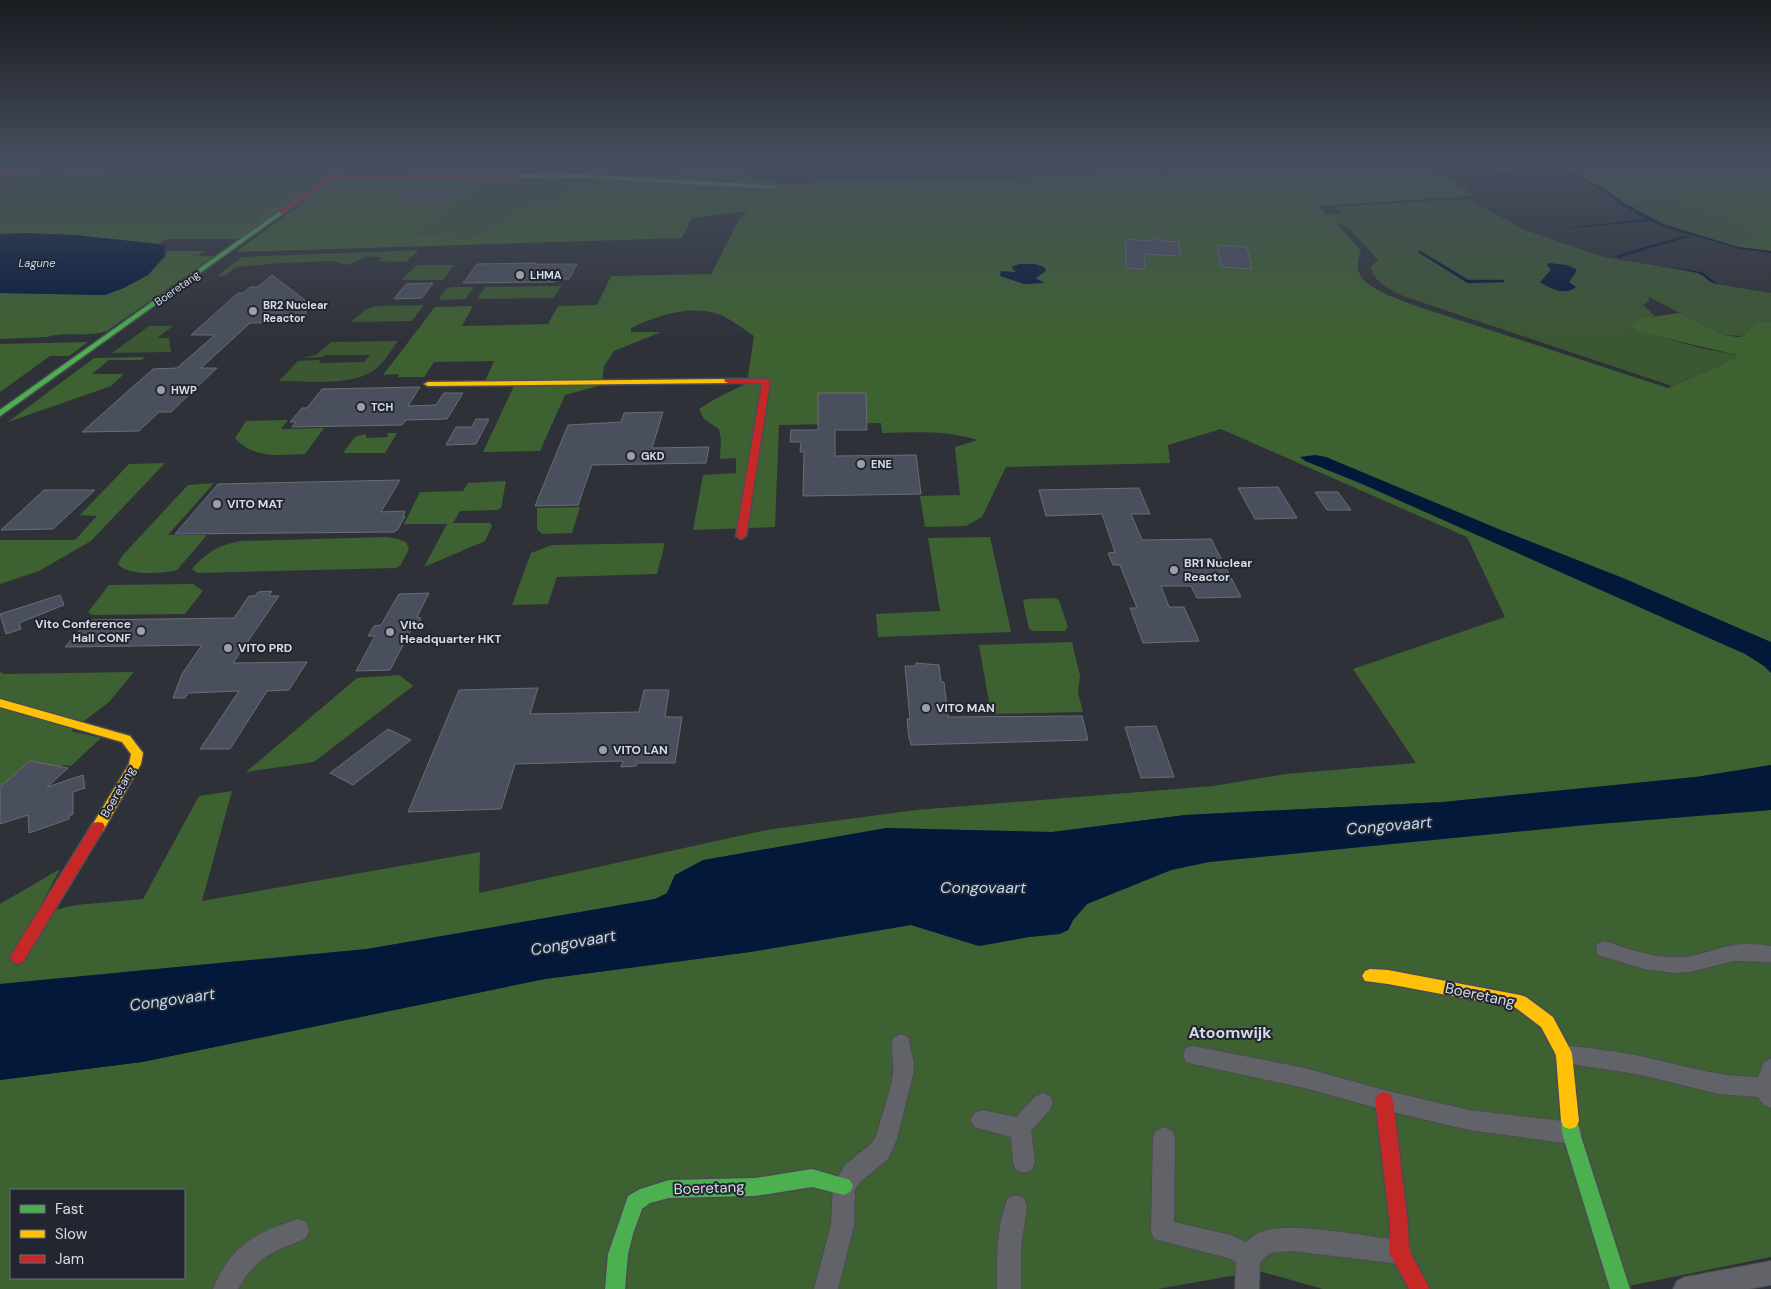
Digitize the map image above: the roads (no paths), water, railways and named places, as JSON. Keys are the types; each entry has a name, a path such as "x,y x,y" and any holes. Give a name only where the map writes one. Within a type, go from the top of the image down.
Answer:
{"street":[{"name":"Boeretang","path":"0,414 270,221"},
{"path":"428,384 766,381 741,536"},
{"name":"Boeretang","path":"0,703 126,739 137,753 135,764 112,804 18,957"},
{"path":"1605,949 1630,958 1685,965 1731,953 1754,951 1771,954"},
{"name":"Boeretang","path":"1370,976 1388,976 1520,1002 1547,1022 1564,1054 1570,1133 1620,1289"},
{"path":"826,1289 834,1254 844,1224 846,1211 844,1186 853,1173 880,1151 886,1140 903,1075 904,1063 901,1043"},
{"path":"1564,1054 1648,1067 1716,1084 1746,1088 1769,1085"},
{"path":"1193,1055 1305,1078 1384,1100 1470,1120 1570,1133"},
{"path":"1384,1100 1399,1225 1399,1252 1420,1289"},
{"path":"1020,1128 1043,1103"},
{"path":"982,1120 1020,1128"},
{"path":"1020,1128 1023,1140 1024,1162"},
{"path":"1164,1138 1162,1231 1231,1247 1248,1256"},
{"name":"Boeretang","path":"615,1289 618,1254 624,1234 635,1203 646,1195 669,1188 755,1187 812,1178 844,1186"},
{"path":"1009,1289 1009,1247 1016,1206"},
{"path":"225,1289 236,1268 248,1253 262,1242 298,1230"},
{"path":"1246,1289 1248,1256 1266,1242 1293,1239 1399,1252"},
{"path":"1685,1289 1771,1273"}],"water":[{"path":"1627,221 1648,221 1549,230"},
{"path":"1650,221 1658,221 1738,247 1771,251 1771,253 1740,249 1667,228"},
{"name":"Lagune","path":"0,234 75,235 158,244 165,246 164,256 148,275 124,288 105,295 0,293"},
{"path":"1686,235 1688,237 1619,258 1614,256"},
{"path":"1549,263 1567,265 1576,269 1569,282 1576,287 1572,290 1563,291 1553,289 1540,282 1551,270 1547,265"},
{"path":"1019,264 1035,264 1044,267 1046,271 1036,278 1044,283 1024,284 1000,276 1001,271 1016,272 1011,267"},
{"path":"1658,266 1702,272 1717,284 1712,283 1697,273"},
{"path":"1315,455 1326,457 1501,530 1623,578 1771,642 1771,673 1764,666 1745,654 1362,484 1305,461 1300,457"},
{"name":"Congovaart","path":"1771,765 1771,810 1585,825 1209,862 1171,870 1087,904 1073,920 1068,930 1060,934 1029,937 979,946 911,925 750,952 545,979 142,1062 0,1080 0,984 367,949 655,899 667,893 675,875 703,860 886,828 1052,832 1185,815 1443,802 1696,777"}],"waterway":[{"path":"1420,252 1468,281 1503,281 1468,282 1420,252"}],"place":[{"name":"LHMA","path":"520,275"},
{"name":"BR2 Nuclear Reactor","path":"253,311"},
{"name":"HWP","path":"161,390"},
{"name":"TCH","path":"361,407"},
{"name":"GKD","path":"631,456"},
{"name":"ENE","path":"861,464"},
{"name":"VITO MAT","path":"217,504"},
{"name":"BR1 Nuclear Reactor","path":"1174,570"},
{"name":"Vito Conference Hall CONF","path":"141,631"},
{"name":"Vito Headquarter HKT","path":"390,632"},
{"name":"VITO PRD","path":"228,648"},
{"name":"VITO MAN","path":"926,708"},
{"name":"VITO LAN","path":"603,750"}],"district":[{"name":"Atoomwijk","path":"1230,1032"}]}
